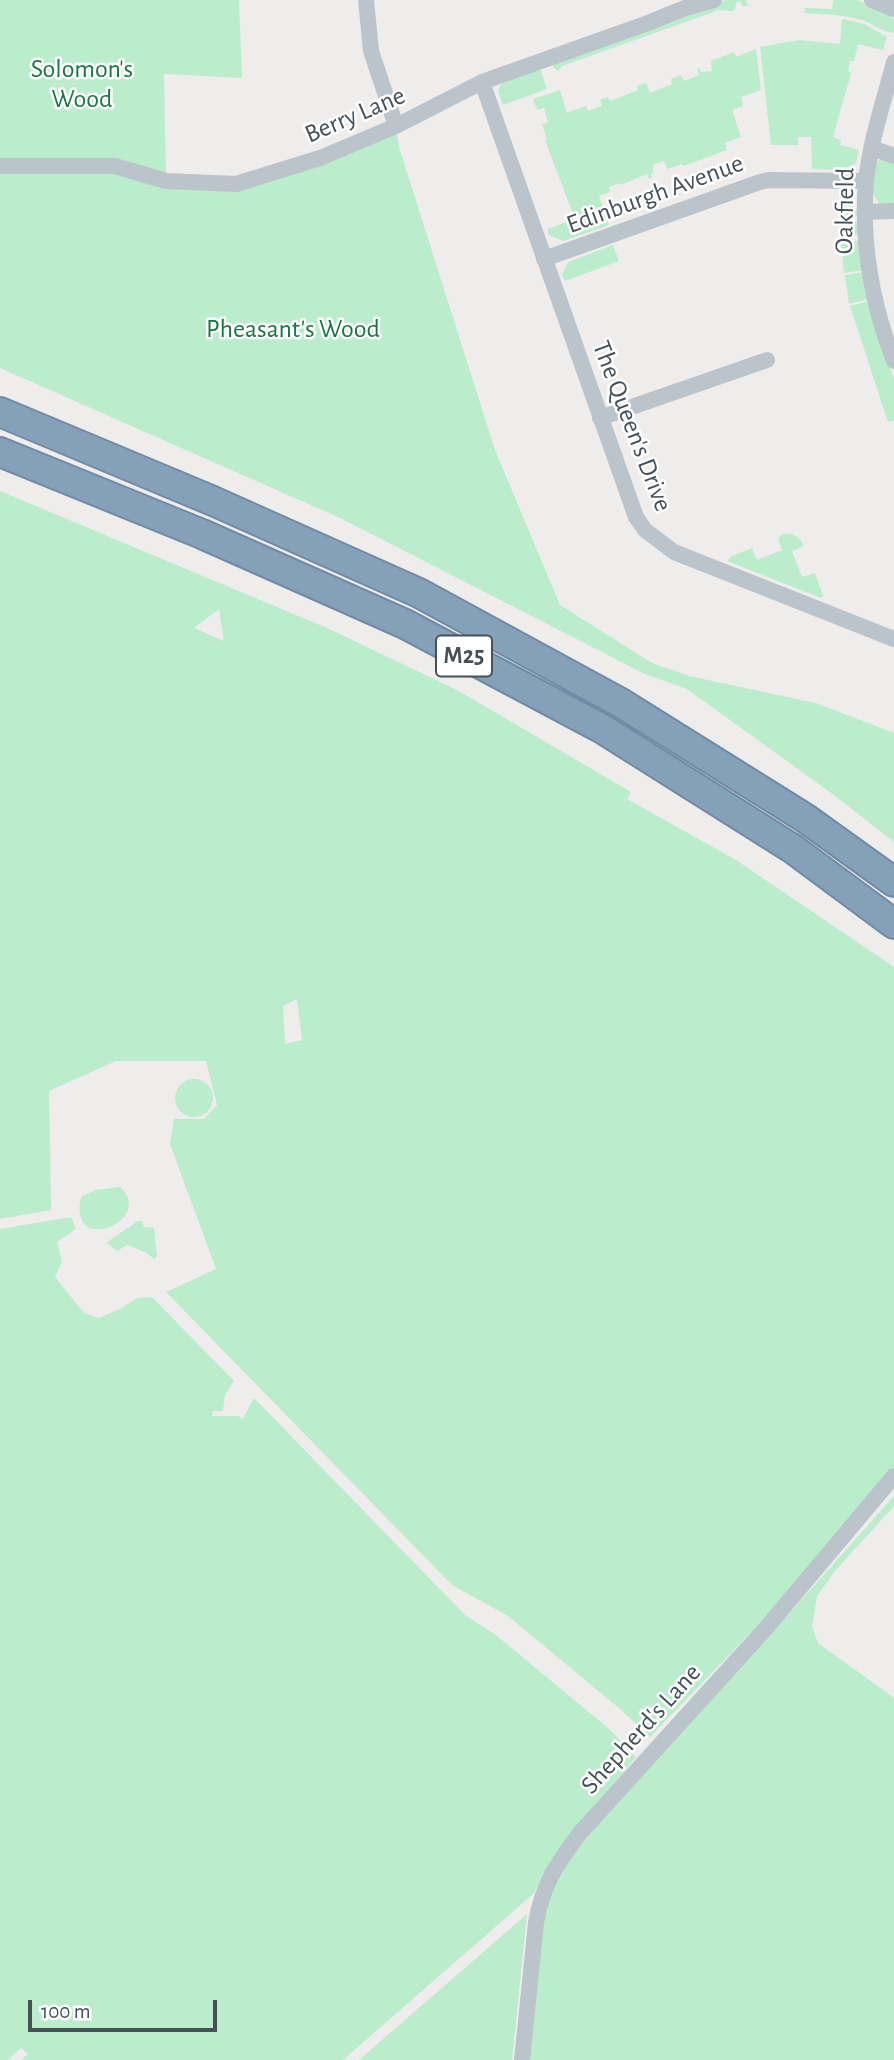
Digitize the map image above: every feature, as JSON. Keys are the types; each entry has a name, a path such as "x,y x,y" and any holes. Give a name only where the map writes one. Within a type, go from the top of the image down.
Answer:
{"highway":[{"name":"M25","path":"0,412 213,501 419,593 621,703 805,818 894,882"},
{"name":"M25","path":"0,452 202,534 405,624 601,728 793,849 894,924"}],"street":[{"path":"366,0 370,51 396,126"},
{"name":"Berry Lane","path":"0,166 115,166 166,181 236,184 308,162 396,126 482,82 685,8 714,0"},
{"path":"873,0 894,9"},
{"name":"Oakfield","path":"894,62 872,148 866,181 865,212 869,266 886,340 894,361"},
{"name":"The Queen's Drive","path":"482,82 636,517 645,530 674,552 894,639"},
{"path":"872,148 894,156"},
{"name":"Edinburgh Avenue","path":"544,259 760,182 866,181"},
{"path":"865,212 894,211"},
{"path":"600,418 767,360"},
{"name":"Shepherd's Lane","path":"522,2060 536,1923 540,1901 557,1864 580,1833 766,1627 894,1476"}],"green space":[{"name":"Pheasant's Wood","path":"0,0 239,0 242,78 164,74 166,181 236,184 396,129 399,147 495,450 560,605 652,663 689,676 816,703 894,733 894,842 834,795 687,689 645,674 340,518 0,368"},
{"path":"726,0 746,0 748,6 743,6 740,1 732,11 719,10 562,66 558,71 553,67 553,64 685,12"},
{"path":"833,0 857,0 888,13 894,20 894,33 855,18 804,13 805,8 832,9"},
{"path":"842,19 864,24 887,37 883,50 858,44 854,61 850,61 850,77 833,137 841,140 840,145 859,150 856,163 845,170 812,169 811,137 798,137 798,145 771,145 760,47 799,40 840,44"},
{"path":"756,49 761,90 741,97 743,106 732,110 741,137 725,143 727,150 684,166 682,164 667,169 664,161 653,165 652,178 649,179 647,174 621,185 620,183 609,187 610,192 599,196 609,225 563,241 549,235 547,229 575,219 545,140 547,139 542,124 548,122 544,108 537,110 533,99 560,90 567,113 586,106 588,111 602,106 600,100 608,97 610,101 638,90 637,86 646,83 650,93 672,84 671,79 681,75 684,81 699,75 697,68 701,72 712,71 711,61 734,52 736,57"},
{"path":"539,66 547,89 503,105 498,91 501,84"},
{"path":"881,158 894,161 894,206 879,203 872,192 876,163"},
{"path":"840,193 860,213 860,216 840,215"},
{"path":"840,221 860,222 861,235 840,235"},
{"path":"841,241 861,241 864,270 844,273"},
{"path":"613,245 619,261 565,281 562,275 568,262"},
{"path":"864,272 869,299 849,304 845,275"},
{"path":"869,301 894,379 894,420 888,422 850,306"},
{"path":"0,491 327,628 457,690 631,792 627,799 736,860 894,967 894,1467 762,1621 650,1737 508,1616 452,1585 166,1292 216,1269 170,1144 174,1119 204,1119 217,1105 206,1061 116,1061 49,1091 51,1210 0,1219","holes":["219,609 224,641 194,628","297,999 302,1040 285,1044 283,1006"]},
{"path":"783,534 793,535 804,546 792,551 802,577 815,573 823,596 821,598 727,561 732,556 752,548 757,560 782,550 778,538"},
{"path":"194,1079 208,1084 213,1098 208,1112 194,1117 180,1112 175,1098 180,1084"},
{"path":"120,1187 128,1199 128,1211 120,1221 97,1229 86,1226 80,1215 81,1197 96,1190"},
{"path":"71,1217 76,1229 57,1242 62,1262 55,1277 83,1312 98,1318 138,1298 152,1297 234,1381 225,1395 223,1411 213,1411 212,1416 238,1416 243,1419 254,1398 465,1615 496,1635 608,1728 636,1757 548,1865 533,1894 343,2060 21,2060 28,2054 21,2048 8,2060 0,2060 0,1229"},
{"path":"137,1221 142,1221 144,1227 154,1228 157,1256 154,1259 147,1253 127,1245 117,1251 107,1243"},
{"path":"894,1496 894,1506 835,1571 817,1596 812,1627 818,1643 894,1698 894,2060 526,2060 539,1935 548,1897 564,1864 647,1768"},
{"path":"527,1914 512,2060 359,2060"}],"park label":[{"name":"Solomon's Wood","path":"82,84"}]}
